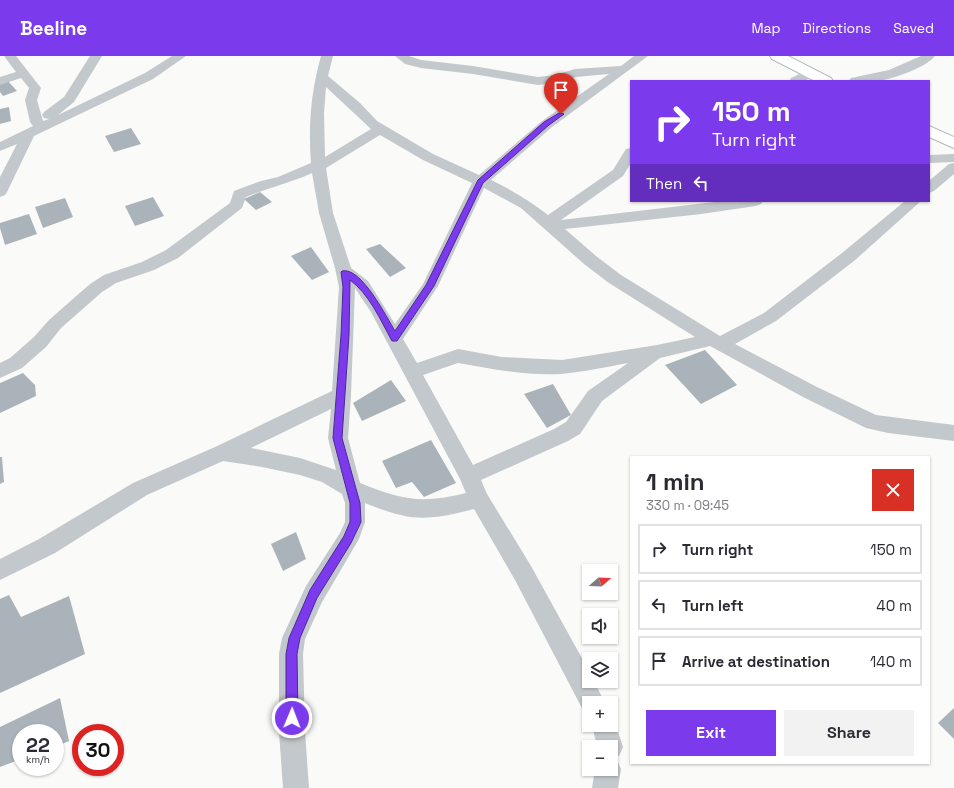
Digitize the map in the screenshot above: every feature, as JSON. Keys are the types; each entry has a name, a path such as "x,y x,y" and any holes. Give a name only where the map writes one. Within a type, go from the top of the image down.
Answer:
{"street":[{"path":"10,56 23,74 36,88 31,100 36,128"},
{"path":"0,192 36,128 70,99 96,56"},
{"path":"0,147 36,128 149,76 180,56"},
{"path":"296,788 292,732 292,654 294,638 314,594 348,539 356,522 355,503 338,438 342,395 347,299 345,272 326,215 318,166 318,114 321,78 327,56"},
{"path":"401,56 409,61 421,64 473,70 538,81 556,79 575,73 625,69"},
{"path":"394,338 430,286 480,182 547,124 642,56"},
{"path":"777,56 824,80"},
{"path":"861,80 902,70 929,56"},
{"path":"797,80 810,72"},
{"path":"0,81 23,74"},
{"path":"321,78 355,106 372,124 428,157 506,193 526,205 550,224 590,260 615,279 716,342 810,392 872,422 954,433"},
{"path":"0,372 16,363 40,342 55,324 96,288 110,279 148,266 172,254 237,205 239,194 266,184 282,181 334,159 380,129"},
{"path":"930,131 954,142"},
{"path":"550,224 565,209 618,173 630,154"},
{"path":"930,159 954,158"},
{"path":"930,187 954,167"},
{"path":"550,224 701,209 749,202"},
{"path":"412,372 458,356 502,364 549,367 716,342 770,317 848,257 913,202"},
{"path":"345,272 362,285 378,309 469,476 479,499 523,573 589,696"},
{"path":"469,476 561,435 573,428 591,404 595,396 657,352"},
{"path":"0,570 47,546 140,489 342,395"},
{"path":"222,452 290,463 327,475 351,488 382,500 414,509 448,507 479,499"},
{"path":"605,788 607,776"}],"building":[{"path":"7,80 17,91 3,96 0,92 0,83"},
{"path":"9,107 11,121 0,124 0,109"},
{"path":"131,128 141,144 114,152 105,136"},
{"path":"260,192 272,202 256,210 244,199"},
{"path":"153,197 164,216 135,226 125,206"},
{"path":"65,198 73,217 43,228 35,207"},
{"path":"29,214 37,234 5,245 0,223"},
{"path":"380,244 406,268 390,277 366,249"},
{"path":"311,247 329,272 312,280 291,256"},
{"path":"705,350 737,385 701,404 665,365"},
{"path":"23,373 35,385 36,396 0,413 0,383"},
{"path":"391,380 406,401 362,421 353,403"},
{"path":"553,384 571,415 547,428 524,394"},
{"path":"431,440 456,483 424,497 412,482 396,488 382,461"},
{"path":"0,457 2,457 4,482 0,484"},
{"path":"296,532 306,559 283,571 271,544"},
{"path":"9,595 21,617 69,596 85,654 0,693 0,599"},
{"path":"60,698 69,741 64,743 64,724 12,724 12,762 0,767 0,727"},
{"path":"954,708 954,739 938,723"}],"route":[{"path":"292,718 292,654 294,638 324,575 348,539 356,522 355,503 338,438 347,299 345,272 362,285 378,309 394,338 430,286 480,182 498,165 561,114"}]}
